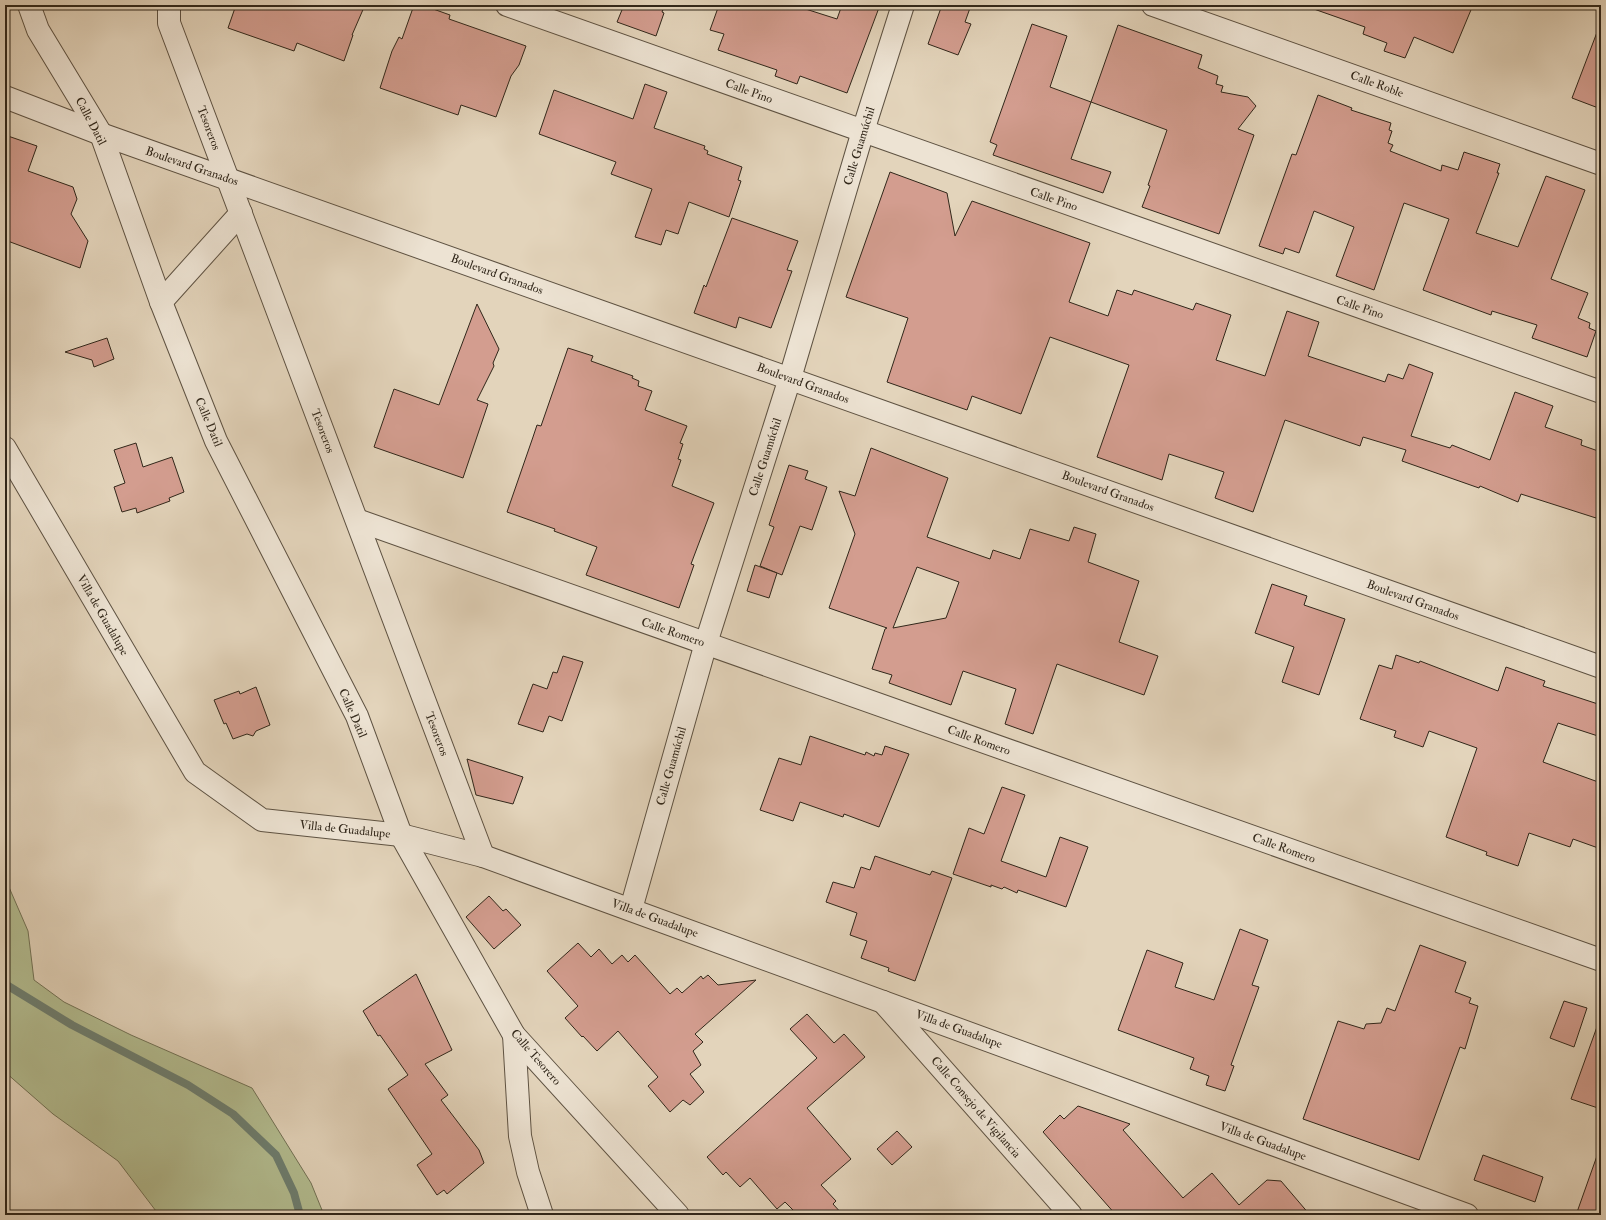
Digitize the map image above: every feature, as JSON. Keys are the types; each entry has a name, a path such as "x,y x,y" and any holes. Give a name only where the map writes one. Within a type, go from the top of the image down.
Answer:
{"street":[{"name":"Calle Datil","path":"29,5 38,30 101,134 160,302 216,441 357,716 401,836"},
{"name":"Tesoreros","path":"169,5 169,23 483,856"},
{"name":"Calle Pino","path":"507,5 1601,392"},
{"name":"Calle Guamúchil","path":"631,909 706,643 790,378 863,131 903,5"},
{"name":"Calle Roble","path":"1153,5 1601,164"},
{"name":"Boulevard Granados","path":"5,97 101,134 1601,666"},
{"path":"160,302 241,213"},
{"name":"Villa de Guadalupe","path":"5,448 195,772 262,820 401,836 483,856 1467,1215"},
{"name":"Calle Romero","path":"357,520 1601,960"},
{"name":"Calle Tesorero","path":"401,836 514,1035 678,1215"},
{"name":"Calle Consejo de Vigilancia","path":"881,1000 1071,1215"},
{"path":"514,1035 520,1136 528,1172 542,1215"}],"green space":[{"path":"5,878 28,931 34,980 64,1002 131,1035 252,1088 311,1183 324,1215 159,1215 118,1161 53,1114 5,1072"}],"building":[{"path":"236,5 365,5 352,35 344,61 297,43 294,51 228,28"},
{"path":"414,5 422,5 450,15 449,19 526,46 519,65 511,76 496,117 461,105 458,115 380,88 392,51 399,37 402,39"},
{"path":"624,5 665,5 662,12 664,13 656,36 617,22"},
{"path":"719,5 793,5 837,19 842,5 880,5 847,93 800,76 797,84 775,76 777,70 718,50 724,34 710,30"},
{"path":"942,5 955,5 970,8 965,22 971,24 958,55 928,44"},
{"path":"1312,5 1473,5 1453,53 1414,37 1405,58 1384,51 1387,43 1363,34 1365,27 1311,8"},
{"path":"1032,24 1067,36 1050,87 1091,102 1071,159 1111,172 1103,193 993,155 997,145 990,142"},
{"path":"1118,25 1202,55 1198,68 1218,76 1216,84 1223,86 1221,92 1248,97 1256,106 1238,129 1254,135 1219,234 1142,207 1167,130 1091,102"},
{"path":"1599,27 1601,27 1601,109 1572,98"},
{"path":"645,84 667,92 654,128 705,146 704,149 708,151 707,154 742,167 738,180 741,181 729,217 689,202 678,234 666,230 661,245 635,237 652,189 611,174 616,162 539,134 554,90 633,119"},
{"path":"1318,95 1352,108 1351,110 1391,123 1389,130 1392,131 1388,143 1393,145 1390,151 1441,171 1442,165 1458,170 1464,152 1500,164 1497,173 1499,173 1476,233 1518,247 1546,176 1585,190 1551,279 1588,293 1578,318 1590,323 1589,328 1596,331 1587,357 1532,338 1537,325 1492,311 1491,315 1423,290 1449,219 1404,203 1374,290 1336,276 1354,227 1314,211 1299,253 1285,248 1283,254 1259,246 1292,154 1296,155"},
{"path":"5,135 37,146 28,171 73,187 77,199 71,214 88,241 80,268 5,240"},
{"path":"890,172 947,193 955,236 972,201 1090,243 1069,302 1108,316 1117,290 1132,295 1134,290 1193,310 1196,303 1231,315 1216,360 1265,376 1287,311 1319,322 1308,356 1385,382 1388,374 1403,379 1409,364 1433,373 1411,436 1450,448 1452,445 1490,460 1515,392 1553,406 1545,427 1582,440 1581,445 1601,452 1601,503 1596,518 1521,494 1518,502 1480,486 1479,488 1402,461 1406,450 1363,437 1360,446 1285,420 1253,512 1215,498 1224,472 1169,454 1162,480 1097,457 1129,365 1050,337 1021,414 972,396 967,410 887,382 908,318 846,297"},
{"path":"732,218 798,241 787,270 792,271 771,328 739,317 736,328 694,313 704,285 706,287"},
{"path":"477,304 499,349 493,363 494,366 477,400 488,404 463,478 374,447 394,389 439,405"},
{"path":"107,338 114,359 94,367 92,360 65,352"},
{"path":"568,348 593,356 591,361 633,376 632,378 639,381 638,386 652,391 645,410 687,426 680,443 683,444 678,459 681,460 672,486 714,503 691,564 694,565 679,608 586,575 597,547 554,531 555,529 507,512 537,425 541,426"},
{"path":"136,443 143,467 172,457 184,492 169,498 170,501 137,513 136,508 122,512 114,487 125,483 114,450"},
{"path":"871,448 948,478 927,537 990,559 993,550 1020,559 1030,529 1069,541 1074,527 1096,534 1088,562 1139,581 1119,642 1158,656 1144,695 1057,664 1033,734 1005,724 1016,689 963,671 951,705 889,683 892,675 872,669 885,629 887,628 829,608 855,534 839,491 855,496","holes":["917,567 959,582 946,618 893,628"]},
{"path":"789,465 808,471 805,479 827,487 812,530 800,526 782,575 760,566 774,527 769,525"},
{"path":"755,565 777,573 769,598 747,591"},
{"path":"1272,584 1307,596 1304,605 1345,619 1319,695 1282,682 1294,647 1255,633"},
{"path":"1396,655 1419,663 1420,661 1498,691 1506,667 1545,681 1543,686 1601,705 1601,737 1558,723 1543,762 1601,783 1601,849 1573,839 1570,847 1529,833 1518,866 1486,855 1487,852 1446,837 1477,748 1429,731 1423,747 1394,737 1396,731 1360,719 1379,665 1392,669"},
{"path":"563,656 583,662 562,721 549,716 543,732 518,724 533,684 547,689 553,672 557,673"},
{"path":"256,687 270,725 256,731 253,736 247,734 233,739 226,723 224,724 214,700 239,691 240,694"},
{"path":"810,736 865,755 866,752 874,756 875,753 882,755 885,746 909,754 879,827 844,814 843,817 800,802 793,821 760,810 779,758 801,765"},
{"path":"467,759 523,777 513,804 476,795"},
{"path":"1002,787 1025,795 1001,861 1046,877 1060,837 1088,847 1066,907 1018,890 1017,893 1004,887 1002,889 991,885 991,887 953,874 969,828 984,834"},
{"path":"875,856 930,875 932,871 952,878 915,981 888,971 889,968 861,958 867,941 850,935 857,913 826,902 833,882 854,888 861,867 870,870"},
{"path":"489,896 503,911 506,909 521,925 494,949 466,917"},
{"path":"1240,929 1268,940 1252,985 1259,987 1231,1065 1234,1066 1225,1091 1206,1085 1209,1076 1190,1069 1194,1058 1118,1030 1147,950 1183,963 1175,987 1214,1000"},
{"path":"578,943 591,957 599,949 612,964 622,955 628,962 635,955 670,994 677,988 682,993 701,976 703,979 708,975 718,985 756,980 695,1034 703,1042 693,1051 701,1065 690,1074 704,1092 690,1105 683,1100 670,1112 648,1086 658,1077 618,1031 597,1051 565,1018 578,1006 547,971"},
{"path":"1420,945 1466,962 1455,992 1471,998 1469,1003 1478,1006 1465,1049 1460,1047 1419,1160 1303,1119 1338,1021 1364,1029 1366,1024 1381,1023 1387,1008 1395,1011"},
{"path":"416,974 452,1050 425,1064 448,1095 441,1100 479,1150 484,1163 447,1194 444,1190 437,1195 417,1165 432,1154 388,1089 408,1075 380,1035 378,1036 363,1011"},
{"path":"1564,1001 1587,1008 1574,1047 1550,1038"},
{"path":"807,1014 834,1043 844,1034 865,1057 807,1108 851,1159 821,1185 836,1201 833,1204 843,1215 798,1215 785,1202 777,1209 750,1178 740,1187 726,1172 723,1175 707,1157 817,1058 790,1029"},
{"path":"1598,1024 1601,1025 1601,1109 1571,1099"},
{"path":"1078,1106 1130,1124 1123,1130 1183,1198 1212,1173 1239,1205 1267,1180 1281,1181 1310,1215 1116,1215 1043,1132 1060,1115 1064,1119"},
{"path":"897,1131 912,1147 892,1165 877,1149"},
{"path":"1598,1153 1601,1153 1601,1215 1576,1215"},
{"path":"1483,1155 1543,1177 1535,1202 1474,1180"}],"waterway":[{"path":"5,984 72,1025 188,1085 233,1114 276,1155 294,1193 300,1215"}]}
